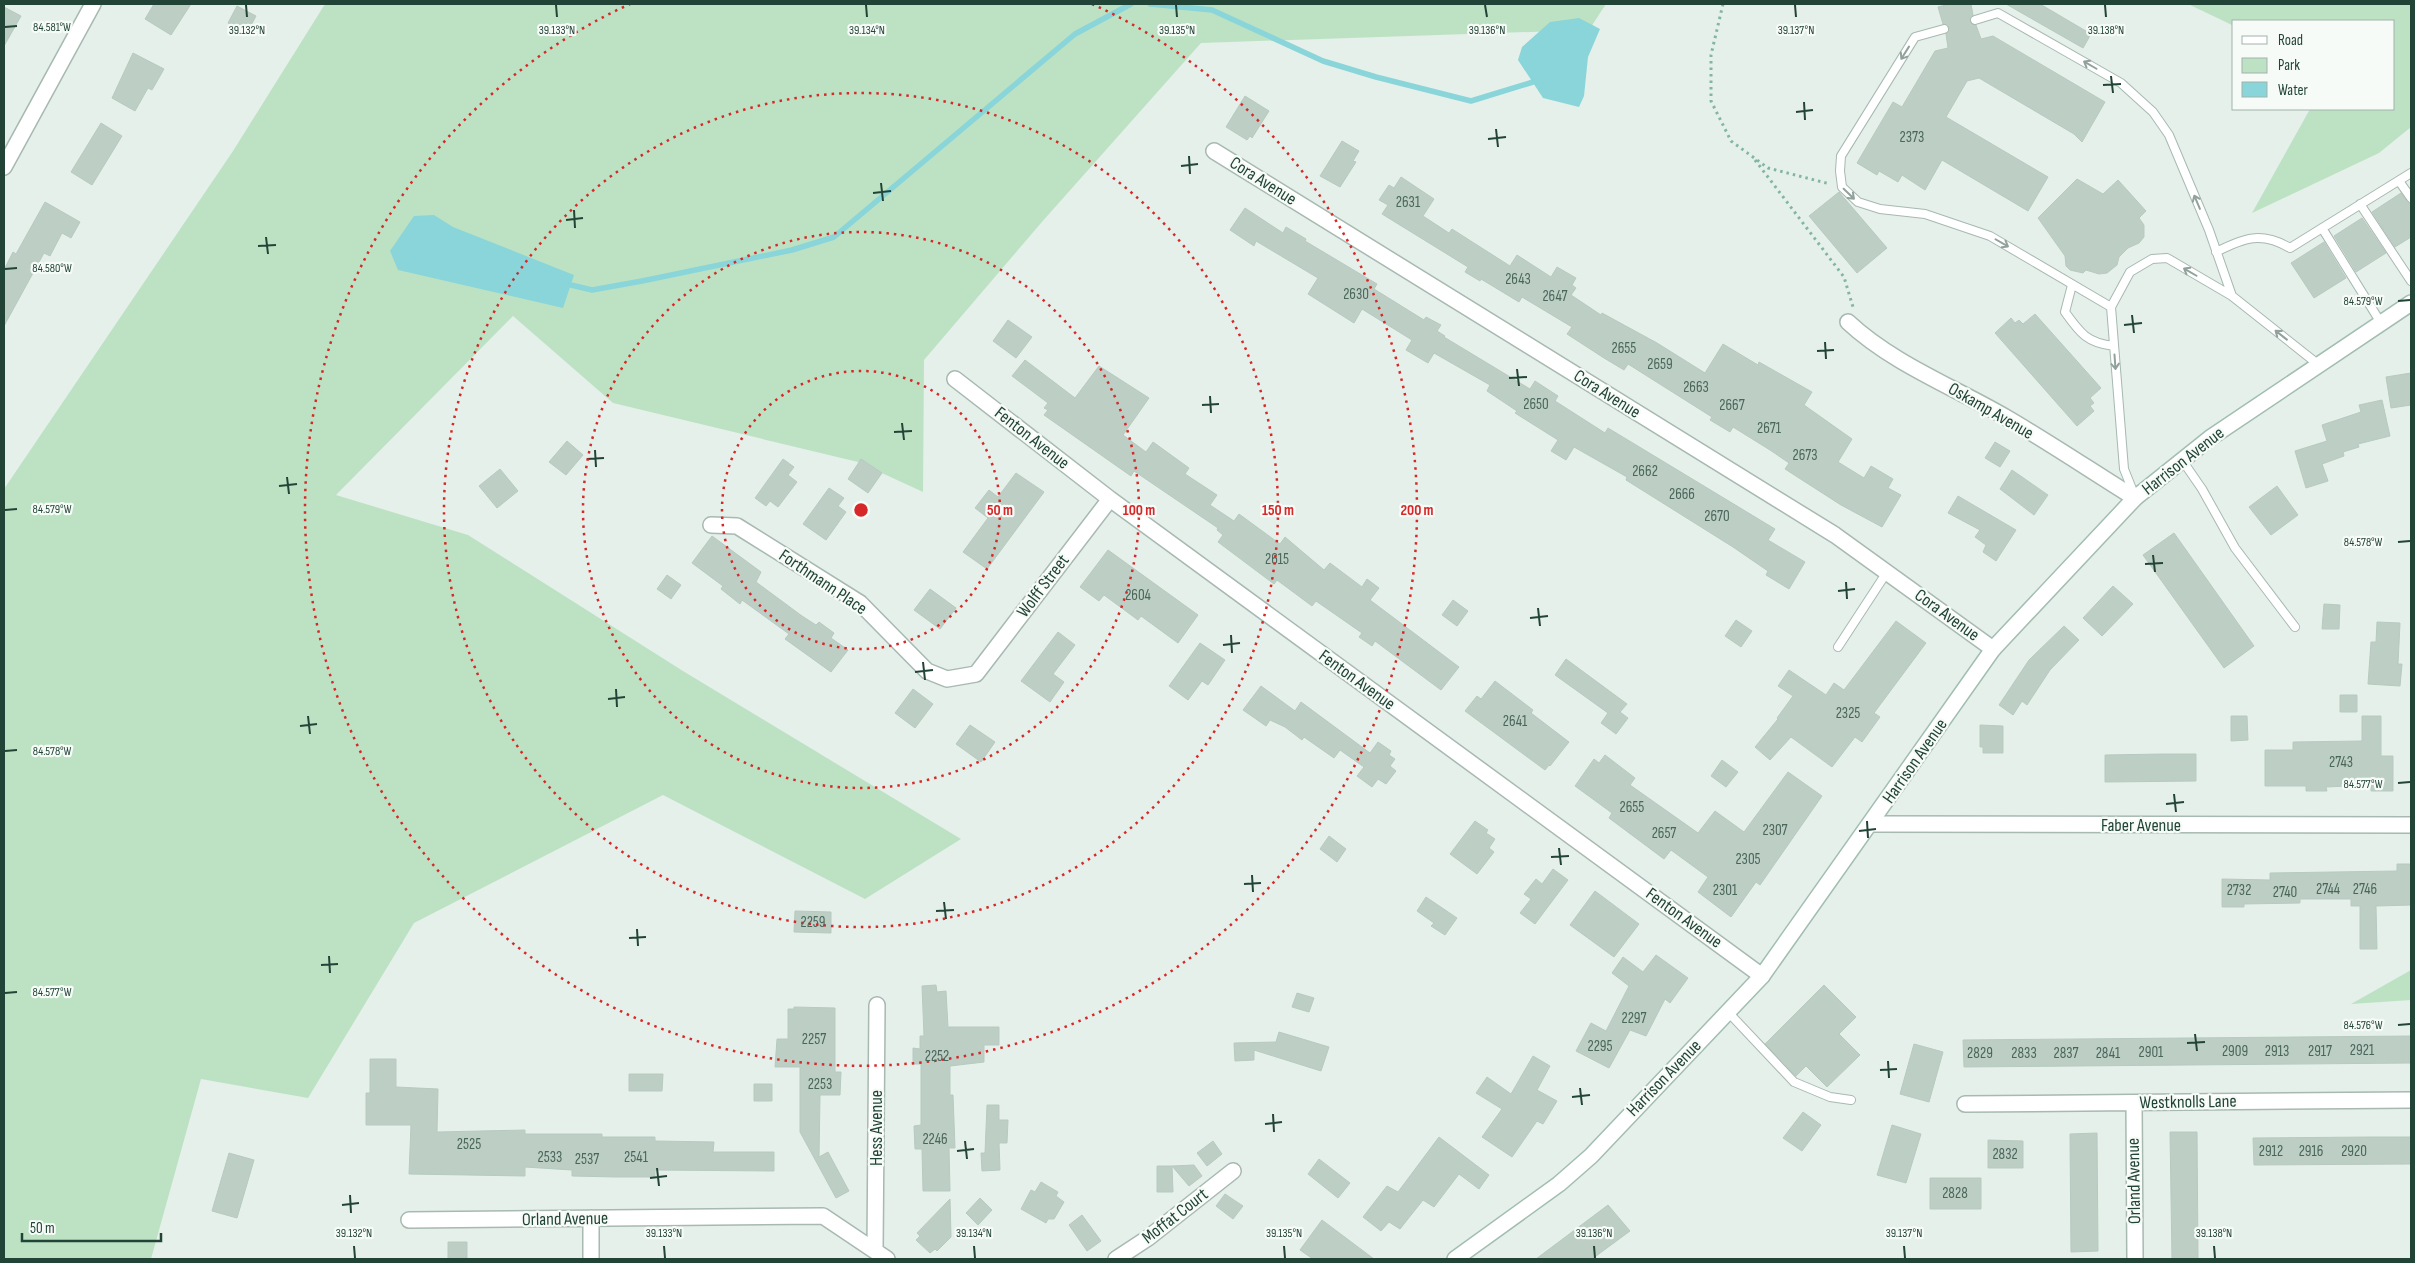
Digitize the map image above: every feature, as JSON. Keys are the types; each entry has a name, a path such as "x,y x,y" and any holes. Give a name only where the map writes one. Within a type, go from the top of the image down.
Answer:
{"street":[{"path":"4,168 93,4"},
{"name":"Cora Avenue","path":"1214,151 1835,535 1993,649"},
{"name":"Harrison Avenue","path":"1455,1259 1558,1184 1591,1156 1762,976 1872,824 1993,649 2135,498 2210,438 2381,323 2410,309"},
{"name":"Oskamp Avenue","path":"1848,322 1862,336 1919,371 2006,418 2135,498"},
{"name":"Fenton Avenue","path":"955,379 1110,499 1762,976"},
{"name":"Wolff Street","path":"976,674 1110,499"},
{"name":"Forthmann Place","path":"711,525 737,526 860,603 927,671 947,679 976,674"},
{"name":"Faber Avenue","path":"1872,824 2411,826"},
{"name":"Hess Avenue","path":"876,1005 881,1255"},
{"name":"Westknolls Lane","path":"1965,1104 2411,1100"},
{"name":"Orland Avenue","path":"2134,1103 2135,1259"},
{"name":"Moffat Court","path":"1116,1259 1148,1238 1233,1171"},
{"name":"Orland Avenue","path":"409,1220 824,1216 881,1255"},
{"path":"591,1218 591,1259"}],"lane":[{"path":"1974,20 1998,13 2121,83 2153,112 2169,135 2232,296"},
{"path":"1944,28 1915,37 1841,156 1842,187 1858,202 1880,209 1925,214 1990,236 2111,307"},
{"path":"2216,252 2251,238 2262,237 2290,248 2411,174"},
{"path":"2399,181 2411,198"},
{"path":"2360,204 2411,281"},
{"path":"2322,228 2381,323"},
{"path":"2135,498 2124,469 2111,307 2130,272 2152,259 2167,258 2232,296 2319,365"},
{"path":"2072,285 2065,312 2077,330 2097,344 2114,346"},
{"path":"2182,460 2202,489 2236,548 2295,627"},
{"path":"1838,648 1887,572"},
{"path":"1728,1012 1794,1082 1830,1097 1851,1100"}],"path":[{"path":"1723,4 1711,56 1711,101 1731,141 1768,168 1842,187"},
{"path":"1751,156 1844,277 1862,336"}],"green space":[{"path":"325,4 1606,4 1589,30 1201,43 1041,223 924,360 923,492 858,462 613,403 513,316 336,495 468,535 683,671 961,839 865,899 663,795 414,923 308,1098 201,1079 151,1259 4,1259 4,489 233,151"},
{"path":"2188,4 2411,4 2411,127 2379,153 2252,213 2309,110 2395,110 2395,20 2232,20 2232,25"},
{"path":"2411,970 2411,1000 2351,1004"}],"water":[{"path":"1579,18 1600,29 1588,57 1584,96 1579,107 1543,98 1518,60 1522,47 1550,22"},
{"path":"434,215 453,227 574,275 563,308 398,270 390,251 414,216"}],"building":[{"path":"154,4 191,4 171,35 145,19"},
{"path":"1950,4 1971,4 1973,15 1970,21 1976,25 1981,39 1993,36 2105,102 2082,142 2074,134 1979,78 1967,81 1946,117 2048,177 2028,211 1942,160 1925,190 1902,175 1898,182 1879,171 1877,175 1857,163 1893,102 1902,107 1935,51 1948,48 1946,34 1949,28 1948,25 1943,24 1938,7"},
{"path":"2006,4 2040,4 2091,34 2083,48"},
{"path":"237,6 256,16 247,33 228,23"},
{"path":"4,7 21,16 4,46"},
{"path":"133,53 164,69 152,90 148,88 135,111 112,98"},
{"path":"1245,96 1269,111 1252,138 1250,136 1247,140 1226,127"},
{"path":"101,123 122,136 92,185 71,172"},
{"path":"1342,141 1359,151 1353,161 1356,162 1340,187 1320,176"},
{"path":"1401,177 1434,199 1423,216 1449,233 1452,229 1510,266 1517,255 1551,277 1557,267 1576,278 1572,285 1576,288 1571,295 1601,315 1602,313 1657,343 1705,373 1723,344 1758,365 1759,362 1812,392 1804,405 1852,439 1838,462 1864,478 1871,466 1893,479 1888,488 1901,495 1882,527 1841,505 1785,469 1789,463 1770,450 1733,427 1730,432 1710,420 1712,417 1628,364 1624,370 1604,358 1567,334 1572,327 1522,297 1519,302 1481,279 1480,281 1465,272 1468,267 1382,214 1388,205 1379,200 1389,185 1394,188"},
{"path":"2077,179 2103,194 2118,180 2146,211 2139,218 2144,225 2144,237 2139,243 2128,248 2119,257 2117,265 2107,273 2099,274 2086,270 2083,273 2070,270 2066,266 2065,256 2038,218"},
{"path":"1839,192 1887,248 1857,273 1809,216"},
{"path":"2401,193 2407,202 2411,204 2411,237 2395,247 2372,212"},
{"path":"45,202 80,222 71,238 62,233 50,256 44,253 4,326 4,270 13,252 16,254"},
{"path":"1245,208 1283,233 1286,227 1306,239 1305,241 1377,284 1374,289 1424,320 1426,317 1441,325 1437,331 1444,337 1530,389 1535,381 1558,396 1555,401 1605,433 1608,428 1775,529 1768,540 1805,562 1789,589 1766,575 1768,571 1733,547 1626,480 1627,477 1574,447 1566,460 1551,451 1558,440 1515,413 1517,411 1487,391 1490,385 1434,353 1428,363 1406,350 1412,340 1362,309 1354,323 1308,294 1318,278 1256,241 1254,246 1230,230"},
{"path":"2362,218 2386,253 2356,272 2334,236"},
{"path":"2324,242 2346,278 2314,298 2291,263"},
{"path":"2035,314 2101,388 2090,398 2094,403 2090,406 2094,411 2077,426 1995,333 2011,318 2015,323 2019,320 2023,324"},
{"path":"1008,320 1032,337 1016,358 993,341"},
{"path":"1025,360 1075,398 1099,366 1149,398 1123,435 1146,452 1153,442 1189,468 1185,474 1217,495 1210,505 1234,521 1239,514 1280,544 1285,537 1324,570 1330,563 1362,587 1367,579 1379,588 1370,600 1459,667 1441,690 1375,641 1372,646 1359,637 1362,633 1316,601 1312,606 1277,580 1274,584 1218,542 1223,535 1217,530 1218,528 1134,471 1131,476 1044,415 1048,410 1044,408 1048,403 1012,376"},
{"path":"2411,373 2411,405 2391,408 2386,377"},
{"path":"2382,400 2390,436 2358,444 2359,447 2343,452 2344,456 2322,464 2328,481 2306,488 2295,451 2327,441 2322,425 2361,412 2359,405"},
{"path":"567,441 583,455 566,475 549,462"},
{"path":"1995,442 2010,451 2000,467 1985,458"},
{"path":"783,459 794,467 788,475 797,482 778,507 770,501 766,506 755,498"},
{"path":"861,459 882,473 868,493 848,479"},
{"path":"500,469 518,491 497,508 479,486"},
{"path":"2012,470 2048,495 2034,515 2000,489"},
{"path":"1016,473 1044,492 987,569 963,552 988,518 975,508 989,490 998,497"},
{"path":"2277,486 2298,515 2271,535 2249,507"},
{"path":"829,488 844,498 838,506 846,512 826,540 803,524"},
{"path":"1958,496 2016,530 1996,561 1983,552 1986,545 1975,537 1980,530 1948,513"},
{"path":"2174,533 2254,646 2224,668 2143,555"},
{"path":"712,536 761,572 756,582 802,616 816,625 819,622 834,633 831,638 848,650 831,672 785,639 789,634 742,600 740,604 721,589 723,586 692,563"},
{"path":"1108,550 1198,615 1178,643 1141,616 1138,620 1104,595 1099,601 1080,587"},
{"path":"667,575 681,585 671,599 657,589"},
{"path":"2113,586 2133,604 2102,636 2083,618"},
{"path":"930,589 956,608 940,629 914,610"},
{"path":"1453,600 1468,611 1457,626 1442,615"},
{"path":"2324,604 2340,605 2339,629 2322,629"},
{"path":"1736,620 1752,631 1741,647 1725,636"},
{"path":"1896,621 1926,643 1874,713 1880,717 1862,742 1855,737 1832,767 1791,737 1770,760 1755,747 1778,719 1793,696 1778,686 1789,670 1826,695 1834,683 1844,690"},
{"path":"2377,622 2400,623 2398,664 2402,664 2400,686 2368,684 2371,642 2376,642"},
{"path":"2064,626 2079,640 2050,670 2027,705 2022,701 2013,715 1999,705 2029,660"},
{"path":"1058,632 1075,645 1053,674 1064,682 1050,702 1021,681"},
{"path":"1200,643 1225,660 1208,685 1202,681 1188,700 1169,686"},
{"path":"1566,659 1627,704 1620,712 1628,718 1616,734 1601,723 1608,713 1555,675"},
{"path":"1495,681 1533,710 1531,713 1569,742 1545,770 1465,711 1477,696 1481,699"},
{"path":"1261,686 1295,711 1301,702 1370,753 1378,742 1391,751 1389,755 1395,759 1390,766 1396,771 1386,784 1378,779 1372,787 1357,776 1364,767 1340,750 1334,758 1304,737 1302,740 1285,727 1270,720 1266,726 1243,710"},
{"path":"913,689 933,704 915,728 895,713"},
{"path":"2340,695 2357,695 2357,712 2340,712"},
{"path":"2231,716 2247,716 2248,740 2231,741"},
{"path":"2362,716 2381,716 2381,756 2393,756 2393,791 2371,791 2371,785 2326,787 2327,791 2306,791 2306,786 2265,786 2265,750 2293,750 2293,742 2362,741"},
{"path":"970,725 995,742 981,762 956,744"},
{"path":"1980,725 2003,726 2003,753 1983,753 1983,747 1980,747"},
{"path":"2196,754 2196,781 2105,782 2105,755"},
{"path":"1605,755 1635,778 1630,785 1698,833 1715,811 1744,832 1788,772 1822,796 1760,885 1756,882 1731,917 1698,892 1708,877 1671,850 1664,859 1609,818 1612,813 1575,786 1594,759 1599,763"},
{"path":"1722,760 1738,772 1726,787 1711,776"},
{"path":"1475,821 1488,830 1486,833 1495,839 1489,848 1494,852 1477,874 1450,854"},
{"path":"1329,836 1346,849 1337,862 1320,849"},
{"path":"2397,864 2411,864 2411,905 2376,906 2377,949 2360,949 2360,906 2351,906 2351,899 2300,899 2300,903 2244,904 2244,907 2222,907 2222,879 2270,880 2270,873 2397,871"},
{"path":"1553,869 1568,880 1535,924 1520,913 1531,899 1524,894 1536,879 1542,884"},
{"path":"1595,891 1639,924 1614,957 1570,925"},
{"path":"1426,897 1457,918 1445,935 1431,926 1434,923 1417,911"},
{"path":"795,911 831,912 831,933 794,932"},
{"path":"1656,955 1688,978 1670,1003 1665,999 1646,1036 1630,1030 1609,1068 1576,1051 1591,1023 1606,1031 1629,986 1612,973 1623,957 1643,972"},
{"path":"936,985 937,992 946,991 948,1027 999,1027 999,1045 984,1045 984,1062 950,1066 950,1095 953,1095 955,1148 949,1148 950,1191 923,1191 922,1149 915,1149 914,1126 921,1125 921,1064 913,1064 913,1048 920,1049 920,1036 924,1036 922,986"},
{"path":"1824,985 1856,1017 1839,1034 1860,1055 1827,1087 1806,1066 1796,1076 1765,1044"},
{"path":"1297,993 1314,998 1309,1012 1292,1007"},
{"path":"794,1007 835,1008 835,1072 841,1072 840,1095 820,1095 819,1157 828,1152 849,1191 836,1198 800,1132 800,1067 775,1067 777,1039 788,1039 788,1009 794,1009"},
{"path":"1279,1032 1329,1047 1321,1071 1254,1050 1254,1060 1235,1061 1234,1043 1276,1042"},
{"path":"2411,1036 2411,1063 1964,1067 1963,1040"},
{"path":"1914,1044 1943,1052 1929,1102 1900,1094"},
{"path":"1533,1056 1550,1066 1537,1090 1557,1101 1543,1124 1537,1121 1512,1157 1482,1137 1502,1109 1476,1093 1487,1077 1511,1094"},
{"path":"370,1059 396,1059 396,1087 438,1089 437,1132 525,1130 525,1134 602,1134 602,1137 655,1137 655,1141 714,1142 713,1152 774,1152 774,1171 655,1170 655,1177 617,1177 572,1176 572,1170 525,1167 525,1176 409,1174 411,1125 366,1125 366,1093 370,1093"},
{"path":"629,1074 663,1074 662,1091 629,1091"},
{"path":"754,1084 772,1084 772,1101 754,1101"},
{"path":"987,1105 999,1105 999,1120 1008,1120 1007,1143 999,1143 1000,1170 982,1171 981,1153 985,1153"},
{"path":"1803,1112 1821,1125 1802,1151 1783,1138"},
{"path":"1892,1125 1921,1134 1906,1183 1877,1175"},
{"path":"2170,1132 2197,1132 2198,1259 2172,1259"},
{"path":"2097,1133 2098,1251 2071,1252 2070,1134"},
{"path":"1439,1137 1489,1175 1479,1189 1459,1174 1434,1207 1423,1200 1400,1229 1389,1222 1381,1231 1363,1217 1387,1186 1398,1192"},
{"path":"2411,1137 2411,1164 2254,1165 2253,1138"},
{"path":"1988,1140 2023,1141 2023,1168 1988,1168"},
{"path":"1213,1141 1222,1154 1207,1166 1197,1153"},
{"path":"229,1153 254,1160 237,1218 212,1211"},
{"path":"1319,1159 1350,1183 1338,1198 1308,1174"},
{"path":"1194,1165 1202,1176 1189,1186 1172,1166"},
{"path":"1157,1166 1172,1166 1173,1192 1157,1192"},
{"path":"1930,1178 1981,1178 1981,1209 1930,1209"},
{"path":"1041,1182 1058,1192 1056,1196 1064,1202 1054,1219 1048,1219 1046,1223 1021,1209 1031,1190 1035,1192"},
{"path":"1225,1194 1243,1206 1233,1219 1216,1206"},
{"path":"980,1198 992,1210 978,1225 966,1213"},
{"path":"950,1199 951,1237 937,1251 935,1249 930,1253 916,1240 920,1236 917,1233"},
{"path":"1608,1205 1630,1231 1592,1259 1536,1259"},
{"path":"1082,1215 1101,1241 1087,1251 1069,1225"},
{"path":"1322,1220 1374,1259 1313,1259 1300,1250"},
{"path":"448,1242 467,1242 467,1258 448,1259"}],"waterway":[{"path":"571,285 592,290 642,281 792,250 834,237 1075,34 1131,4"},
{"path":"1150,4 1212,10 1323,61 1376,77 1471,101 1533,82"}]}
